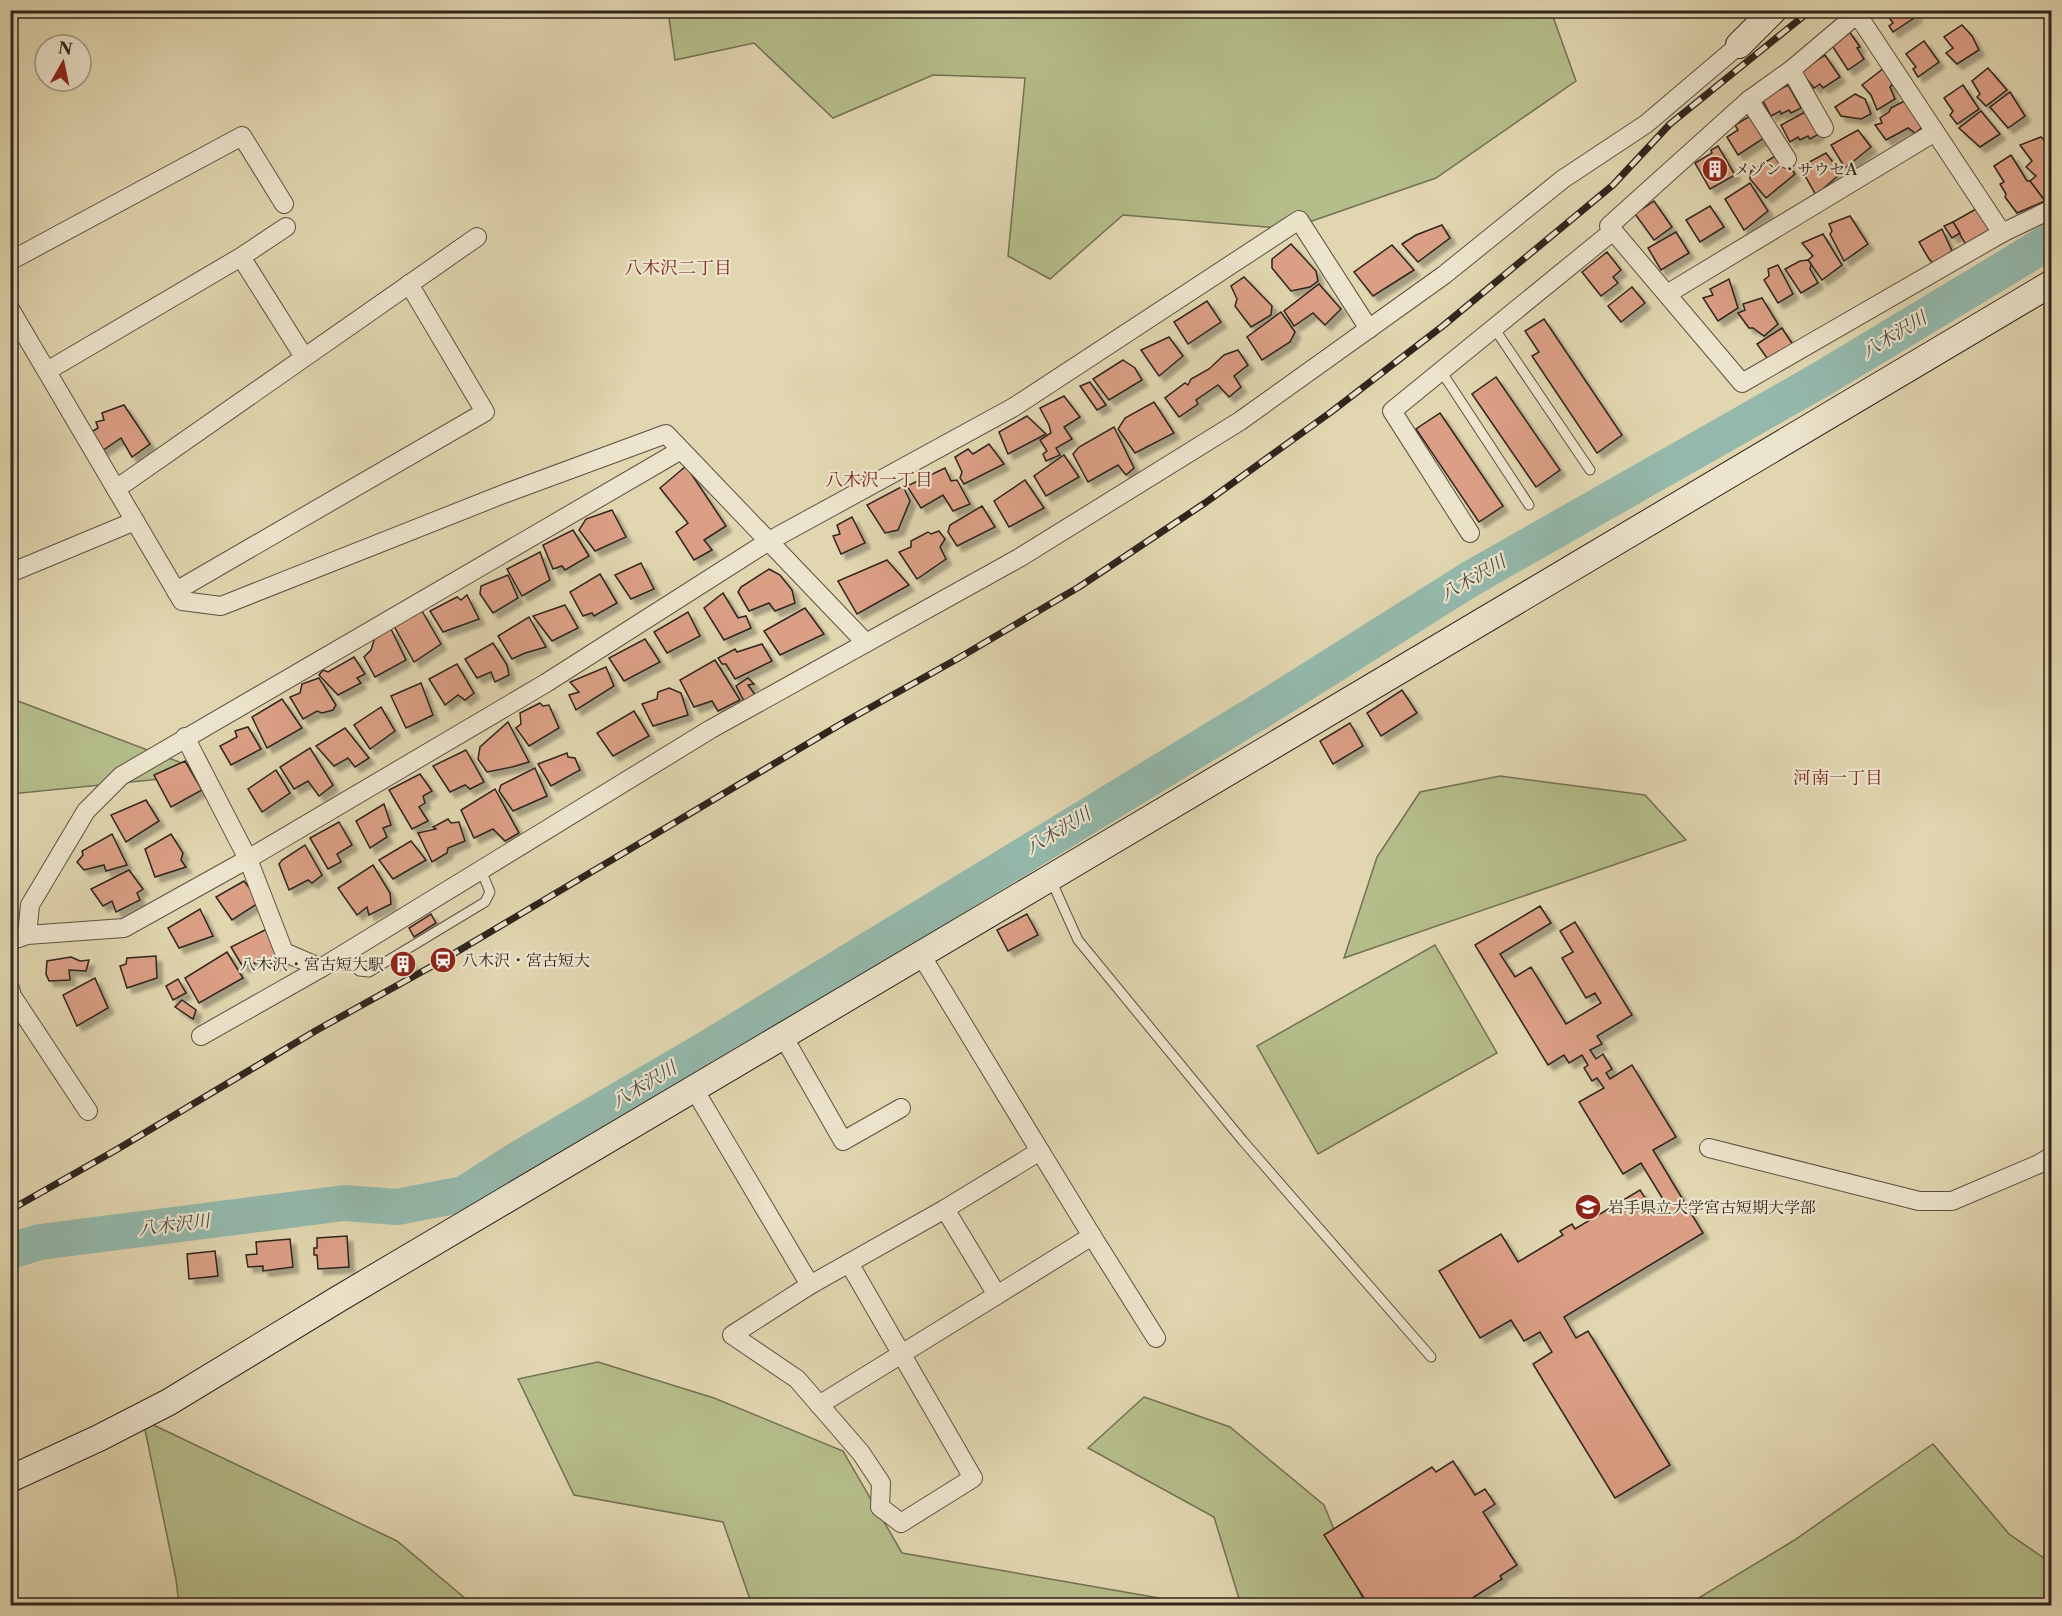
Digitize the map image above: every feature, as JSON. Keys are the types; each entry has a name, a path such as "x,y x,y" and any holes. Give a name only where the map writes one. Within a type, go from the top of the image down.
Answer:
{"street":[{"path":"201,1036 345,954 711,729 1019,558 1240,422 1444,275 1563,179 1646,124 1739,45 1774,10"},
{"path":"2002,233 1860,12 1791,70 1749,100 1609,226 1742,382 2002,233 2052,209"},
{"path":"1791,70 1824,128"},
{"path":"1749,100 1787,159"},
{"path":"1667,294 1935,132"},
{"path":"10,261 242,136 284,204"},
{"path":"681,450 121,776 86,811 30,905 19,938 124,928 248,860 546,683 769,541 1014,406 1299,220 1369,329"},
{"path":"47,371 241,257 286,227"},
{"path":"1470,533 1392,411 1613,231"},
{"path":"116,489 477,237"},
{"path":"241,257 304,357"},
{"path":"10,1479 99,1438 169,1402 340,1298 2052,282"},
{"path":"176,591 485,412 409,284"},
{"path":"10,309 182,601 221,606 506,493 666,434 866,643"},
{"path":"10,573 135,521"},
{"path":"185,737 248,860 284,952 321,968"},
{"path":"921,955 1156,1338"},
{"path":"10,988 12,996 88,1111"},
{"path":"783,1036 843,1141 901,1108"},
{"path":"694,1089 810,1285"},
{"path":"1709,1148 1919,1201 1952,1201 2039,1164 2052,1156"},
{"path":"849,1263 973,1478 901,1523 880,1508 881,1483 861,1453 797,1379 732,1335 810,1285 849,1263 945,1209 1040,1151"},
{"path":"945,1209 997,1295"},
{"path":"819,1405 1092,1236"}],"lane":[{"path":"1494,328 1590,470"},
{"path":"1441,371 1529,505"},
{"path":"345,954 358,971 369,972 485,902 490,892 481,870"},
{"path":"1050,878 1078,940 1243,1141 1431,1357"}],"green space":[{"path":"668,11 1551,11 1576,81 1436,178 1289,229 1123,215 1050,279 1008,256 1025,78 933,75 833,118 754,43 675,60"},
{"path":"10,698 211,774 11,794"},
{"path":"1500,776 1645,795 1686,840 1344,958 1377,857 1420,792"},
{"path":"1435,945 1497,1053 1318,1154 1257,1046"},
{"path":"598,1362 714,1398 843,1451 902,1553 1199,1605 752,1605 723,1522 574,1495 518,1379"},
{"path":"1144,1397 1230,1427 1324,1505 1365,1605 1241,1605 1214,1517 1088,1448"},
{"path":"143,1420 397,1541 473,1605 179,1605 176,1579"},
{"path":"1933,1444 2009,1534 2051,1563 2051,1605 1687,1605 1793,1541"}],"building":[{"path":"1884,10 1913,10 1917,16 1893,32 1889,26 1893,23"},
{"path":"1962,25 1972,36 1979,50 1957,64 1946,53 1953,48 1944,37"},
{"path":"1849,31 1860,47 1857,48 1864,59 1848,70 1831,44"},
{"path":"1924,41 1939,62 1918,77 1913,69 1916,67 1906,54"},
{"path":"1825,55 1840,77 1823,88 1820,84 1814,88 1800,71"},
{"path":"1884,68 1894,82 1890,87 1895,99 1877,110 1871,95 1862,85"},
{"path":"1988,68 2007,90 1986,106 1977,97 1980,94 1972,81"},
{"path":"1788,85 1801,108 1791,113 1789,110 1781,114 1780,111 1771,116 1762,99"},
{"path":"1963,85 1979,109 1957,124 1950,115 1953,111 1944,98"},
{"path":"2010,92 2025,116 2008,128 1990,107"},
{"path":"1855,94 1865,99 1871,114 1861,119 1841,116 1835,107"},
{"path":"1910,98 1927,124 1915,133 1908,128 1886,140 1875,125 1882,123 1880,118 1891,108"},
{"path":"1807,111 1819,134 1810,139 1808,136 1800,140 1798,137 1790,142 1781,125"},
{"path":"1981,111 2000,134 1980,147 1959,128"},
{"path":"1750,116 1764,138 1738,155 1727,137 1738,130 1735,125"},
{"path":"1858,130 1871,147 1845,168 1831,145"},
{"path":"2041,137 2052,149 2052,197 2045,201 2030,181 2036,176 2026,167 2032,161 2020,145"},
{"name":"メゾン・サウセA","path":"1718,146 1735,175 1710,189 1695,163 1712,153 1711,150"},
{"path":"1780,153 1795,174 1766,198 1750,179 1751,171"},
{"path":"1826,153 1841,173 1816,195 1800,167"},
{"path":"2011,155 2027,181 2030,181 2045,201 2017,213 2005,197 2006,194 2000,184 2004,182 1994,166"},
{"path":"1750,183 1768,211 1744,230 1725,199"},
{"path":"1654,201 1672,227 1654,240 1635,214"},
{"path":"1983,205 1998,226 1966,245 1953,222"},
{"path":"1710,206 1724,227 1700,242 1686,220"},
{"path":"1850,216 1868,244 1844,261 1830,234 1832,231 1829,224"},
{"path":"1953,222 1960,233 1952,238 1944,226"},
{"path":"1442,225 1450,238 1418,262 1402,244 1416,235"},
{"path":"1942,229 1952,251 1934,264 1919,242"},
{"path":"1676,232 1689,253 1661,270 1648,248"},
{"path":"1823,234 1842,265 1822,280 1808,260 1813,256 1802,243"},
{"path":"1291,244 1316,271 1318,281 1310,287 1291,291 1272,268 1272,259"},
{"path":"1392,245 1414,270 1373,296 1354,272"},
{"path":"1607,252 1621,270 1613,277 1618,283 1601,296 1582,272"},
{"path":"1808,260 1818,283 1801,293 1785,269 1800,261"},
{"path":"1778,265 1793,294 1778,303 1764,280 1769,276 1768,269"},
{"path":"1244,277 1272,306 1271,315 1251,327 1235,306 1237,299 1231,286"},
{"path":"1729,279 1738,308 1718,321 1703,298 1713,295 1710,289"},
{"path":"1319,284 1341,309 1325,325 1313,313 1294,326 1284,311"},
{"path":"1632,287 1645,303 1621,322 1608,306"},
{"path":"1762,298 1778,324 1764,336 1753,328 1749,328 1738,313 1745,310 1743,304"},
{"path":"1207,301 1221,322 1188,344 1174,322"},
{"path":"1281,312 1295,332 1290,342 1262,360 1247,337"},
{"path":"1544,319 1622,435 1597,453 1532,356 1539,352 1525,331"},
{"path":"1782,328 1797,351 1772,365 1757,344"},
{"path":"1169,337 1183,356 1159,376 1141,350"},
{"path":"1238,350 1248,365 1234,376 1241,387 1229,397 1218,385 1196,400 1198,404 1179,417 1165,398 1185,383 1188,385 1191,379 1209,369 1224,355"},
{"path":"1123,360 1135,368 1142,380 1109,400 1093,379"},
{"path":"1496,377 1560,470 1536,487 1472,394"},
{"path":"1090,382 1106,405 1097,410 1080,386"},
{"path":"1064,396 1080,417 1064,427 1072,439 1056,448 1060,455 1046,461 1043,454 1047,451 1040,440 1051,433 1040,408"},
{"path":"1154,402 1174,433 1135,453 1118,429 1125,418"},
{"path":"124,405 150,444 132,457 121,438 96,455 93,431 98,428 96,422 104,420 102,413"},
{"path":"1440,413 1503,506 1479,522 1416,429"},
{"path":"1027,416 1046,434 1008,454 999,432"},
{"path":"1114,427 1134,468 1126,475 1118,465 1088,482 1073,454 1079,447"},
{"path":"989,444 1004,464 964,484 960,478 962,472 955,457 968,449 973,454"},
{"path":"1064,455 1079,477 1046,496 1034,476"},
{"path":"686,466 726,526 704,540 712,550 694,560 676,532 688,523 660,488"},
{"path":"945,468 951,481 957,480 970,504 953,511 943,495 921,508 907,486"},
{"path":"1025,480 1044,508 1009,527 994,501"},
{"path":"903,486 910,501 898,530 885,533 867,505"},
{"path":"982,506 995,527 957,546 948,532 950,525"},
{"path":"612,510 626,537 595,551 579,530 586,519"},
{"path":"852,517 865,543 841,554 833,536 840,534 837,525"},
{"path":"573,530 589,556 565,570 562,566 553,569 543,545"},
{"path":"939,531 945,539 940,547 946,559 917,579 899,552 911,547 911,541 928,532 931,534"},
{"path":"540,552 550,580 522,596 507,569"},
{"path":"887,560 909,585 857,614 838,581"},
{"path":"641,563 654,589 631,599 615,575"},
{"path":"769,569 780,575 792,590 795,603 775,611 769,603 749,611 738,592 741,587"},
{"path":"600,574 617,603 594,616 592,613 583,616 570,592"},
{"path":"508,575 518,598 493,613 480,594 481,586"},
{"path":"723,593 738,618 746,616 751,628 724,640 704,608"},
{"path":"467,595 479,619 443,632 430,611 457,597 461,600"},
{"path":"565,605 578,628 552,641 533,616"},
{"path":"805,608 824,634 780,655 764,631"},
{"path":"422,611 441,644 414,662 394,626"},
{"path":"688,612 700,636 667,653 654,632"},
{"path":"529,617 546,647 512,659 498,636"},
{"path":"391,629 406,660 375,677 364,657 371,650 375,637"},
{"path":"645,639 660,662 624,681 609,658"},
{"path":"493,643 507,665 509,675 495,682 491,672 477,678 465,659"},
{"path":"762,644 772,661 735,679 726,664 722,664 718,658 735,649 737,652"},
{"path":"354,657 365,674 357,678 361,683 338,695 319,675 323,670 328,672"},
{"path":"715,660 740,700 718,711 712,701 694,707 680,680"},
{"path":"457,664 474,693 465,700 458,695 445,705 429,679"},
{"path":"606,667 614,686 576,710 569,695 579,692 570,682"},
{"path":"319,678 336,705 333,710 322,713 317,711 303,719 290,697 300,693 302,684"},
{"path":"748,678 754,684 748,685 756,696 744,701 736,686"},
{"path":"421,683 433,715 406,728 391,696"},
{"path":"669,688 681,693 688,715 653,726 642,704 657,699 658,692"},
{"path":"1402,690 1417,713 1381,736 1367,713"},
{"path":"282,699 302,728 267,748 252,717"},
{"path":"540,703 543,706 549,705 559,728 529,746 516,728 521,724 520,713"},
{"path":"381,707 395,731 370,749 354,725"},
{"path":"634,711 649,736 613,756 597,733"},
{"path":"508,722 529,762 487,772 478,759 480,747"},
{"path":"1350,723 1363,746 1333,764 1320,741"},
{"path":"248,727 261,749 231,765 220,746 237,737 235,731"},
{"path":"345,728 369,758 355,767 348,758 334,766 316,746"},
{"path":"310,748 333,785 319,796 308,781 294,789 280,767"},
{"path":"466,750 484,782 470,789 465,785 450,792 433,766"},
{"path":"567,753 568,757 575,758 580,770 551,786 538,764"},
{"path":"185,761 202,790 171,807 154,775"},
{"path":"535,768 547,796 513,811 499,791 501,785"},
{"path":"276,770 290,793 262,812 248,789"},
{"path":"420,774 432,791 423,796 425,803 419,807 428,821 412,829 389,790"},
{"path":"495,789 519,833 505,841 493,829 474,838 461,810"},
{"path":"146,800 159,821 126,842 111,815"},
{"path":"384,804 391,825 383,828 387,837 370,848 356,821"},
{"path":"448,819 451,823 459,822 465,841 448,848 447,853 432,862 418,833 436,829 433,827"},
{"path":"339,822 352,845 337,854 341,862 328,869 310,838"},
{"path":"112,834 127,865 106,871 104,865 84,870 77,862 83,855 82,851"},
{"path":"171,834 183,853 181,860 186,867 155,877 145,849"},
{"path":"411,841 426,860 393,879 379,860"},
{"path":"305,845 322,875 312,883 308,880 289,890 279,864"},
{"path":"373,865 390,893 391,904 369,915 367,907 357,915 338,888"},
{"path":"129,870 143,889 137,893 140,900 116,912 112,901 103,906 91,889"},
{"path":"244,881 260,902 232,920 216,897"},
{"path":"1540,906 1551,923 1500,954 1515,977 1531,967 1566,1024 1601,1003 1595,993 1586,998 1562,958 1573,952 1560,931 1575,922 1632,1015 1597,1036 1602,1044 1590,1050 1596,1059 1603,1054 1612,1069 1606,1073 1610,1079 1632,1065 1676,1137 1653,1150 1703,1233 1564,1317 1576,1338 1588,1331 1670,1465 1615,1498 1533,1364 1552,1352 1540,1332 1524,1341 1511,1320 1480,1338 1439,1271 1501,1234 1518,1262 1563,1235 1560,1231 1572,1224 1575,1229 1640,1190 1654,1212 1666,1204 1641,1163 1623,1174 1579,1102 1604,1088 1597,1078 1592,1081 1584,1068 1588,1065 1582,1055 1569,1063 1564,1055 1548,1065 1475,945"},
{"path":"200,909 213,936 179,948 168,928"},
{"path":"431,914 436,923 414,937 409,928"},
{"path":"1027,914 1038,935 1008,951 997,930"},
{"path":"267,929 287,957 272,965 267,959 243,967 231,947"},
{"path":"227,952 243,978 199,1003 185,978"},
{"path":"156,956 157,978 127,988 120,966 126,964 127,958"},
{"path":"71,957 80,961 89,960 86,971 69,970 70,980 49,981 46,974 47,961"},
{"name":"八木沢・宮古短大駅","path":"408,957 412,963 398,972 394,966"},
{"path":"95,978 108,1008 77,1026 63,995"},
{"path":"178,979 186,993 173,1000 166,986"},
{"path":"182,1000 196,1010 193,1019 175,1007"},
{"path":"347,1236 349,1267 318,1269 317,1255 314,1255 317,1238"},
{"path":"290,1239 293,1267 263,1271 263,1266 248,1267 246,1255 257,1254 256,1242"},
{"path":"215,1251 218,1276 189,1279 187,1254"},
{"path":"1453,1461 1475,1495 1485,1489 1495,1504 1483,1512 1517,1565 1500,1576 1502,1579 1460,1606 1369,1606 1324,1535 1432,1467 1436,1472"}],"waterway":[{"name":"八木沢川","path":"10,1251 40,1242 344,1203 397,1207 464,1194 520,1158 713,1045 1278,700 1470,579 1820,380 2052,240"}],"railway":[{"path":"10,1210 116,1150 317,1030 443,960 841,724 1079,587 1205,503 1331,412 1444,325 1613,185 1670,124 1811,10"}],"place":[{"name":"メゾン・サウセA","path":"1715,169"},
{"name":"八木沢・宮古短大","path":"443,960"},
{"name":"八木沢・宮古短大駅","path":"403,964"},
{"name":"岩手県立大学宮古短期大学部","path":"1588,1207"}],"district":[{"name":"八木沢二丁目","path":"678,268"},
{"name":"八木沢一丁目","path":"879,480"},
{"name":"河南一丁目","path":"1838,778"}]}
